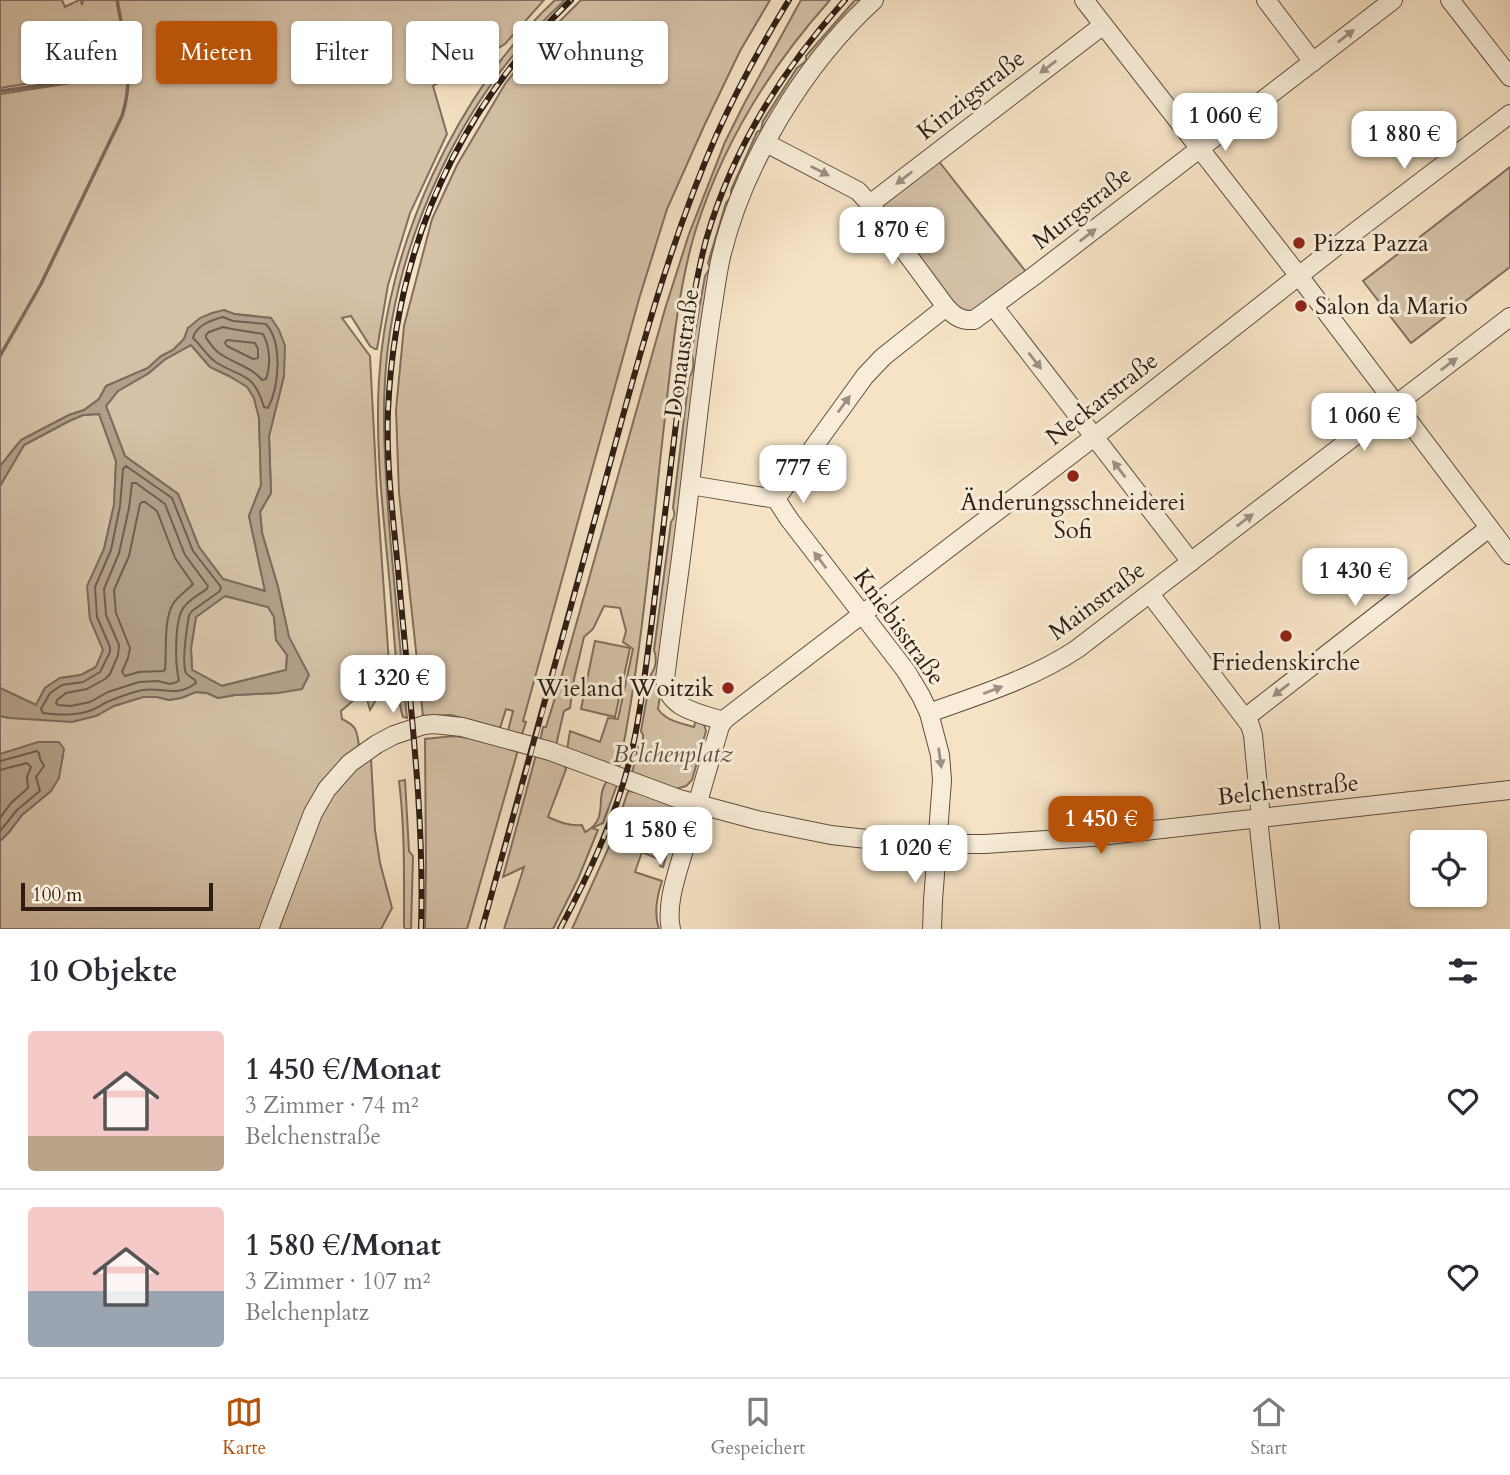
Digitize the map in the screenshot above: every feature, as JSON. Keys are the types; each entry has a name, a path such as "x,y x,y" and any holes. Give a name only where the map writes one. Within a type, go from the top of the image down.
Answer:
{"street":[{"name":"Donaustraße","path":"723,721 680,706 673,701 666,687 704,360 721,257 738,206 766,143 808,74 853,19 874,0"},
{"path":"1084,0 1299,276 1510,555"},
{"path":"1266,0 1313,62"},
{"name":"Murgstraße","path":"946,307 963,321 974,320 1393,0"},
{"path":"1450,0 1510,77"},
{"name":"Kinzigstraße","path":"870,204 1102,26"},
{"name":"Neckarstraße","path":"723,721 1510,114"},
{"path":"690,485 776,499 865,376 946,307 858,191 766,143"},
{"path":"994,306 1191,562"},
{"name":"Mainstraße","path":"929,713 1026,677 1058,662 1510,317"},
{"name":"Kniebisstraße","path":"776,499 906,671 929,713 940,755 942,780 932,929"},
{"path":"1245,718 1489,528"},
{"path":"1150,594 1245,718 1254,735 1270,929"},
{"path":"671,929 670,905 723,721"},
{"name":"Belchenstraße","path":"269,929 313,813 323,795 350,763 377,744 394,735 425,725 462,727 550,751 697,804 757,820 831,835 885,841 938,844 1007,843 1091,838 1510,790"}],"green space":[{"path":"0,0 62,0 65,7 79,0 82,5 83,0 544,0 525,21 513,21 513,35 499,48 499,21 406,21 406,84 436,84 433,86 447,134 410,213 388,285 377,349 370,346 351,316 342,318 370,356 389,663 382,688 370,710 367,699 361,694 341,711 342,719 355,730 359,746 335,768 263,929 0,929 0,841 22,815 51,791 63,757 43,742 0,754 0,716 96,716 114,706 143,697 169,700 196,692 218,698 278,693 297,654 289,638 262,533 260,512 271,493 269,436 284,376 271,318 234,314 224,310 188,328 184,339 173,350 161,356 148,368 106,386 99,399 84,410 21,440 0,466 0,94 65,84 142,84 142,21 21,21 21,84 25,84 0,88"},
{"path":"555,0 565,0 545,21 535,21"},
{"path":"581,0 770,0 740,51 667,209 639,299 523,721 526,722 522,734 508,731 513,711 506,709 500,728 451,715 423,716 399,493 396,410 404,326 432,219 457,165 513,74 513,84 668,84 668,21 560,21"},
{"path":"801,0 830,0 787,52 750,109 706,200 689,255 672,353 640,640 619,768 567,750 570,731 600,742 608,718 618,719 633,649 623,642 626,631 620,608 604,606 593,629 584,637 570,708 564,711 556,745 540,741 543,727 546,727 559,685 665,309 689,234 725,142"},
{"name":"Belchenplatz","path":"855,0 865,0 739,192 658,709 669,719 694,727 697,716 702,718 706,731 692,780 686,786 676,789 632,773 639,745 643,741 641,731 651,674 656,663 654,650 674,515 689,378 693,366 691,354 705,276 710,268 708,263 726,203 757,132 761,130 763,121 797,68 806,61 806,56"},
{"path":"513,46 513,57 499,74 499,64"},
{"path":"484,84 492,84 465,125 440,173 419,223 402,275 391,327 385,380 385,452 407,718 403,717 398,694 382,503 379,380 385,329 396,277 412,225 433,174 458,125"},
{"path":"937,159 1027,273 971,314 961,312 949,302 878,206"},
{"path":"1510,167 1510,267 1411,343 1363,281"},
{"path":"191,345 210,367 248,387 254,398 259,418 261,485 249,516 265,591 223,579 199,547 178,494 125,456 106,406 118,391"},
{"path":"99,414 116,461 114,505 104,549 88,586 90,619 104,650 96,667 81,675 60,678 45,688 36,705 0,688 0,486 24,445 83,415"},
{"path":"225,596 268,607 274,617 276,640 287,655 286,670 221,686 192,670 191,648 196,617"},
{"path":"595,641 630,648 615,717 581,709"},
{"path":"454,736 518,750 467,929 425,929 425,739"},
{"path":"536,755 564,765 566,769 548,817 564,823 582,825 585,832 593,827 600,815 603,788 607,781 618,782 603,823 592,828 598,830 553,929 504,929 524,867 503,877"},
{"path":"371,759 375,830 380,863 392,908 381,929 279,929 298,868 324,808 350,772"},
{"path":"405,780 409,851 413,856 411,929 405,929 404,926 403,835 399,781"},
{"path":"628,791 663,800 679,813 663,867 660,866 661,860 642,852 635,872 662,881 657,905 659,929 572,929 614,837"}],"water":[{"path":"224,310 234,314 271,318 285,346 284,376 269,436 271,493 260,512 262,533 289,637 309,675 302,689 218,698 196,692 169,700 143,697 114,706 96,716 72,722 0,716 0,688 36,705 45,688 60,678 81,675 96,667 103,650 90,619 87,586 104,549 114,505 116,461 99,414 83,415 24,445 0,486 0,466 21,440 84,410 99,399 106,386 148,368 184,339 188,328 200,318","holes":["191,345 210,367 247,387 254,398 259,418 261,485 249,516 265,591 223,579 199,547 178,494 125,456 106,406 118,391","225,596 268,607 274,617 276,640 287,655 286,670 222,686 192,670 191,648 196,617"]},
{"path":"38,742 59,742 64,749 59,778 51,791 22,815 0,841 0,754"}],"waterway":[{"path":"0,356 41,284 122,116 128,72 117,0"},
{"path":"0,91 51,84"}],"railway":[{"path":"421,929 418,794 389,470 388,411 393,351 403,294 418,240 439,187 464,137 494,89 530,43 571,0"},
{"path":"482,929 635,371 664,276 716,136 750,67 789,0"},
{"path":"560,929 608,827 633,746 647,662 687,334 706,240 730,174 762,112 800,54 845,0"}],"place":[{"name":"Pizza Pazza","path":"1299,243"},
{"name":"Salon da Mario","path":"1301,306"},
{"name":"Änderungsschneiderei Sofi","path":"1073,476"},
{"name":"Friedenskirche","path":"1286,636"},
{"name":"Wieland Woitzik","path":"728,688"}]}
